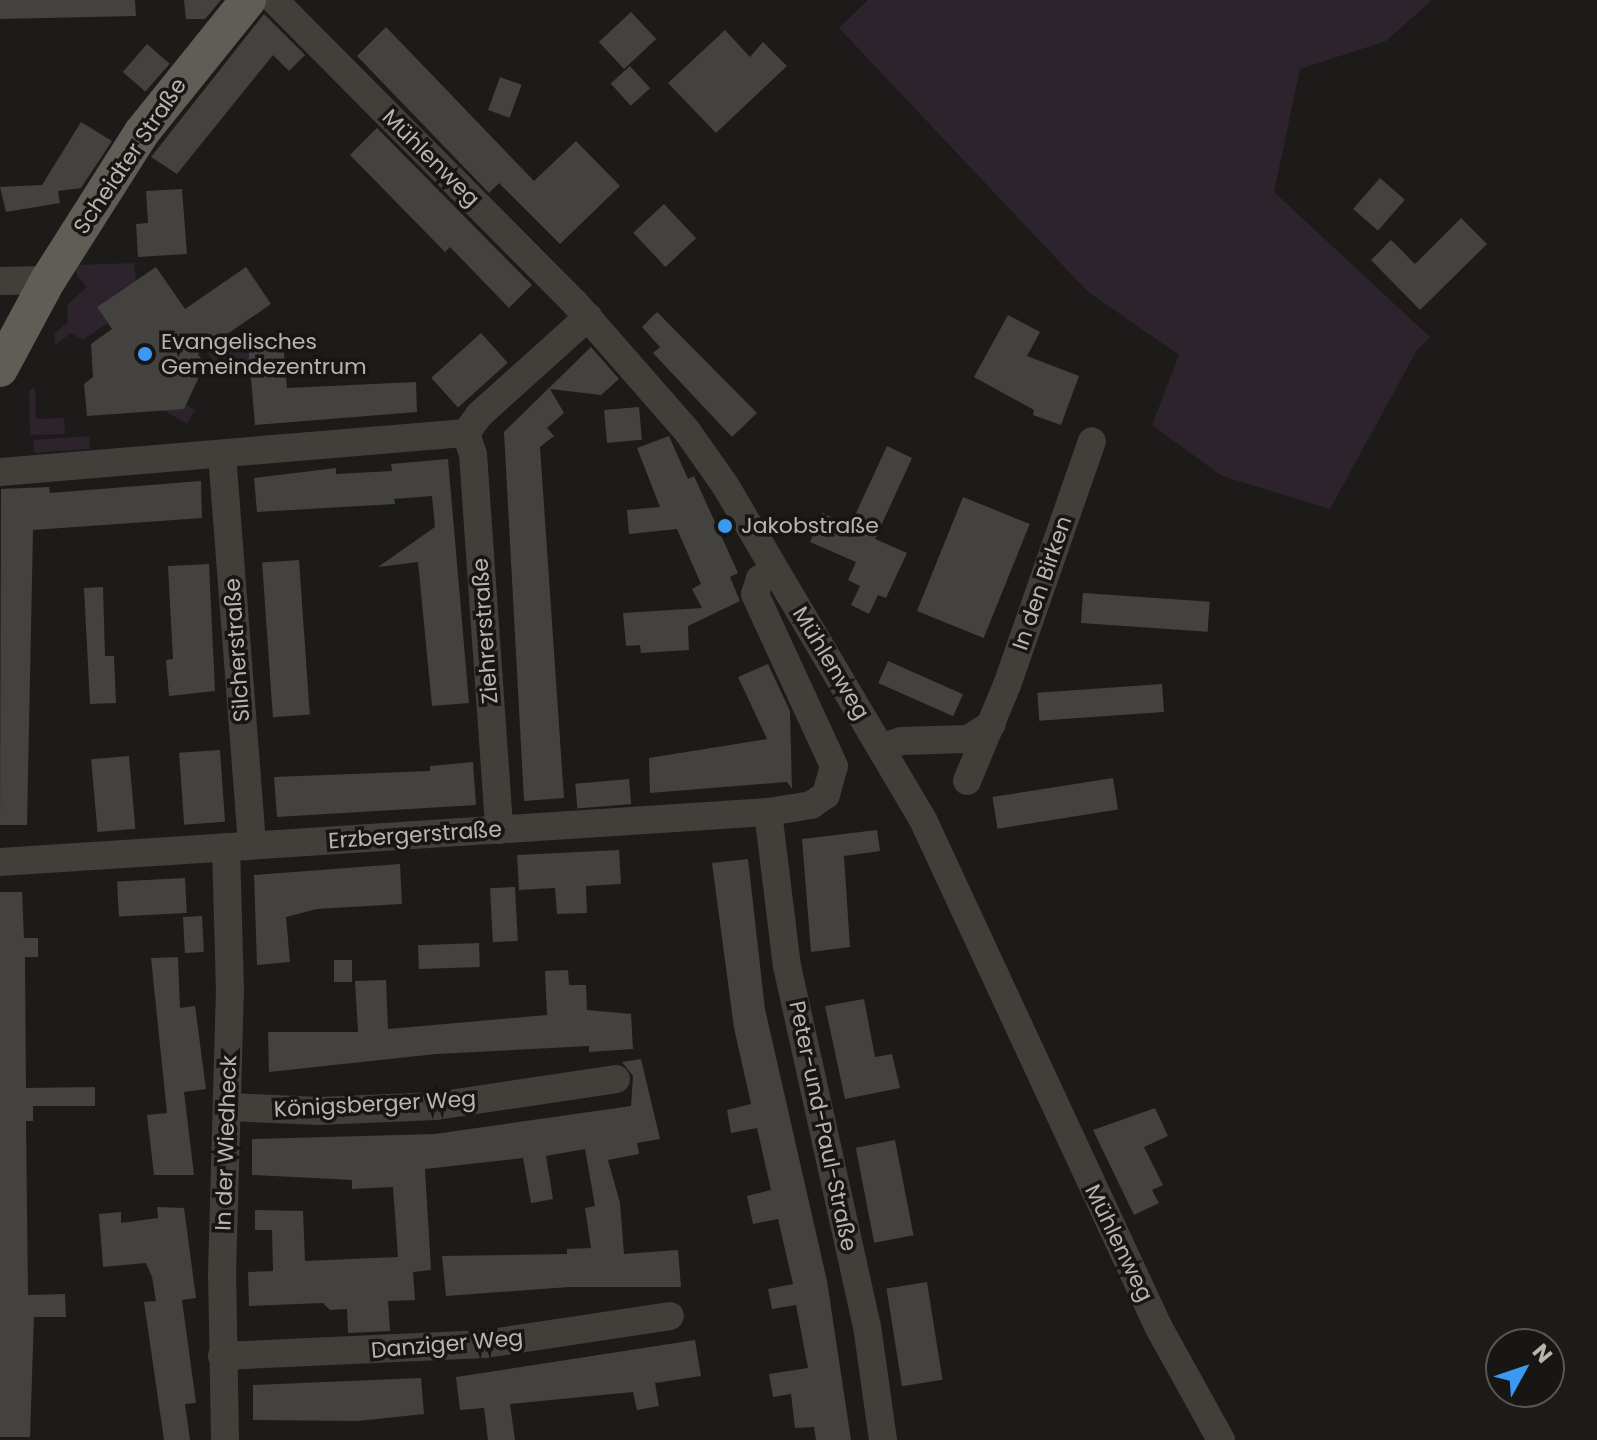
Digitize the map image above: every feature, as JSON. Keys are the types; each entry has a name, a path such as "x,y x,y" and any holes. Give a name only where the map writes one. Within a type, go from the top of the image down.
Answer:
{"main road":[{"name":"Scheidter Straße","path":"0,369 48,280 142,132 248,0"}],"street":[{"name":"Mühlenweg","path":"274,0 588,317 687,431 883,747 924,822 1159,1328 1221,1440"},
{"path":"0,281 48,280"},
{"path":"0,472 466,433 479,415 588,317"},
{"name":"Ziehrerstraße","path":"466,433 473,454 499,830"},
{"name":"In den Birken","path":"967,781 992,724 1092,441"},
{"name":"Silcherstraße","path":"222,454 239,846"},
{"name":"Erzbergerstraße","path":"0,862 768,812 811,805 826,795 833,783 828,744 755,594 760,579 775,571"},
{"path":"883,747 901,741 968,739 992,724"},
{"name":"Peter-und-Paul-Straße","path":"768,812 787,966 867,1326 883,1440"},
{"name":"In der Wiedheck","path":"225,1440 222,1356 239,846"},
{"name":"Königsberger Weg","path":"228,1107 319,1111 436,1106 616,1079"},
{"name":"Danziger Weg","path":"222,1356 485,1344 670,1316"}],"shaded area":[{"path":"868,0 1432,0 1386,41 1300,69 1274,192 1430,337 1417,350 1330,509 1222,476 1152,425 1179,355 1087,291 839,28"},
{"path":"134,263 136,280 97,307 108,323 83,340 71,333 55,345 54,334 68,322 67,305 87,287 77,276 76,265"},
{"path":"227,334 232,344 248,344 250,363 217,366 197,338"},
{"path":"114,364 195,410 187,424 106,377"},
{"path":"35,387 36,419 64,418 65,434 30,435 29,391"},
{"path":"89,436 90,449 34,453 33,440"}],"building":[{"path":"0,0 135,0 136,16 0,19"},
{"path":"184,0 221,0 205,19 186,19"},
{"path":"631,12 656,39 624,69 599,42"},
{"path":"264,14 305,55 289,71 273,55 177,174 151,157"},
{"path":"386,27 534,181 576,141 620,186 560,244 499,183 489,193 357,56"},
{"path":"725,30 750,57 763,42 787,66 716,133 668,83"},
{"path":"147,44 170,64 145,92 123,72"},
{"path":"630,66 650,88 631,106 611,83"},
{"path":"500,77 522,85 510,118 488,110"},
{"path":"81,122 112,141 81,188 58,191 60,203 6,212 0,187 42,185"},
{"path":"377,128 532,285 509,308 450,247 445,252 350,155"},
{"path":"1380,178 1405,200 1378,231 1353,209"},
{"path":"182,189 187,254 138,257 136,224 148,223 146,191"},
{"path":"664,204 696,238 665,267 633,233"},
{"path":"1461,218 1487,244 1420,310 1371,260 1391,240 1415,264"},
{"name":"Evangelisches Gemeindezentrum","path":"156,267 185,309 246,267 271,304 198,354 205,364 184,409 87,416 84,384 93,377 91,344 112,329 97,307"},
{"path":"657,312 757,413 732,437 653,353 660,347 642,327"},
{"path":"1008,315 1040,332 1027,356 1079,376 1061,425 1033,415 1034,410 974,377"},
{"path":"481,333 508,363 458,408 431,378"},
{"path":"283,341 287,388 416,382 417,412 255,425 248,344"},
{"path":"591,347 619,379 601,395 550,389 564,413 547,428 554,436 540,447 564,798 524,801 504,432"},
{"path":"639,407 642,440 607,443 604,410"},
{"path":"669,436 688,479 694,476 738,573 730,577 740,601 688,626 689,650 641,653 640,645 626,646 623,613 702,608 692,589 701,584 677,529 629,534 627,510 660,507 637,448"},
{"path":"887,446 912,458 875,539 907,553 886,598 878,595 869,614 851,605 860,586 848,580 856,562 810,542 823,513 850,526"},
{"path":"448,459 469,703 432,706 418,562 378,567 435,527 432,496 394,499 395,504 257,512 254,478 336,468 336,474 392,471 391,464"},
{"path":"201,481 202,518 33,530 27,825 0,825 1,489 49,487 50,493"},
{"path":"963,497 1030,524 984,638 917,611"},
{"path":"299,560 310,715 273,717 262,563"},
{"path":"209,564 215,691 169,696 166,660 173,659 168,566"},
{"path":"103,587 105,656 114,656 116,703 90,704 84,588"},
{"path":"1083,593 1210,602 1208,632 1081,623"},
{"path":"888,661 963,694 953,716 878,683"},
{"path":"768,664 790,711 792,789 787,782 650,793 649,758 767,739 738,677"},
{"path":"1162,684 1164,712 1039,721 1037,693"},
{"path":"220,750 225,822 184,825 179,753"},
{"path":"129,756 135,829 98,832 91,759"},
{"path":"473,762 476,805 277,817 274,777 430,771 430,766"},
{"path":"1113,778 1118,810 998,829 993,797"},
{"path":"629,779 631,804 577,809 575,784"},
{"path":"877,830 880,851 844,856 850,947 811,952 802,839"},
{"path":"619,850 621,884 586,886 587,913 557,914 555,888 519,890 517,855"},
{"path":"748,859 765,1009 827,1281 851,1440 816,1440 814,1427 795,1428 791,1394 773,1397 769,1374 808,1368 796,1305 772,1309 768,1289 793,1284 778,1219 753,1224 747,1196 771,1190 757,1128 731,1133 727,1110 751,1104 734,1028 712,863"},
{"path":"400,864 402,904 317,909 286,917 290,962 257,965 254,875"},
{"path":"185,878 187,913 119,917 117,882"},
{"path":"515,887 518,941 493,942 490,888"},
{"path":"0,892 22,892 24,938 38,938 38,957 25,957 26,1088 95,1087 95,1106 33,1106 33,1121 26,1121 28,1295 65,1294 66,1317 34,1317 30,1437 0,1437"},
{"path":"202,916 204,952 185,953 183,917"},
{"path":"479,943 480,967 419,969 418,945"},
{"path":"178,957 180,1008 195,1006 206,1089 184,1092 194,1175 154,1175 147,1115 167,1113 151,958"},
{"path":"334,960 352,960 352,982 334,982"},
{"path":"568,970 569,985 586,985 587,1010 631,1014 633,1049 589,1052 589,1046 436,1054 269,1072 268,1032 358,1032 355,981 386,980 388,1029 547,1015 545,971"},
{"path":"864,999 875,1057 892,1054 900,1088 845,1099 825,1006"},
{"path":"641,1059 660,1139 637,1143 639,1154 608,1160 620,1203 624,1254 678,1250 681,1287 569,1287 446,1296 442,1256 567,1254 567,1249 591,1248 585,1208 595,1206 585,1149 546,1156 553,1199 531,1203 523,1158 425,1169 431,1270 413,1272 415,1300 388,1301 390,1331 348,1333 347,1309 330,1310 323,1303 249,1306 248,1272 273,1271 272,1230 255,1230 255,1210 303,1211 305,1261 398,1257 393,1187 352,1189 352,1180 252,1175 252,1139 435,1134 631,1106 633,1076 622,1062"},
{"path":"1155,1108 1168,1136 1144,1147 1163,1185 1152,1190 1159,1203 1134,1215 1093,1130"},
{"path":"895,1140 914,1235 874,1243 856,1148"},
{"path":"157,1207 184,1208 196,1298 182,1300 196,1403 185,1404 190,1440 164,1440 144,1302 156,1301 146,1263 103,1267 99,1214 121,1212 121,1223 158,1218"},
{"path":"927,1282 942,1380 902,1386 887,1288"},
{"path":"695,1340 701,1376 655,1383 659,1406 637,1410 633,1392 510,1404 515,1440 488,1440 484,1408 460,1410 456,1377"},
{"path":"421,1378 424,1414 358,1421 253,1420 253,1385"}],"place":[{"name":"Evangelisches Gemeindezentrum","path":"145,354"},
{"name":"Jakobstraße","path":"725,526"}]}
